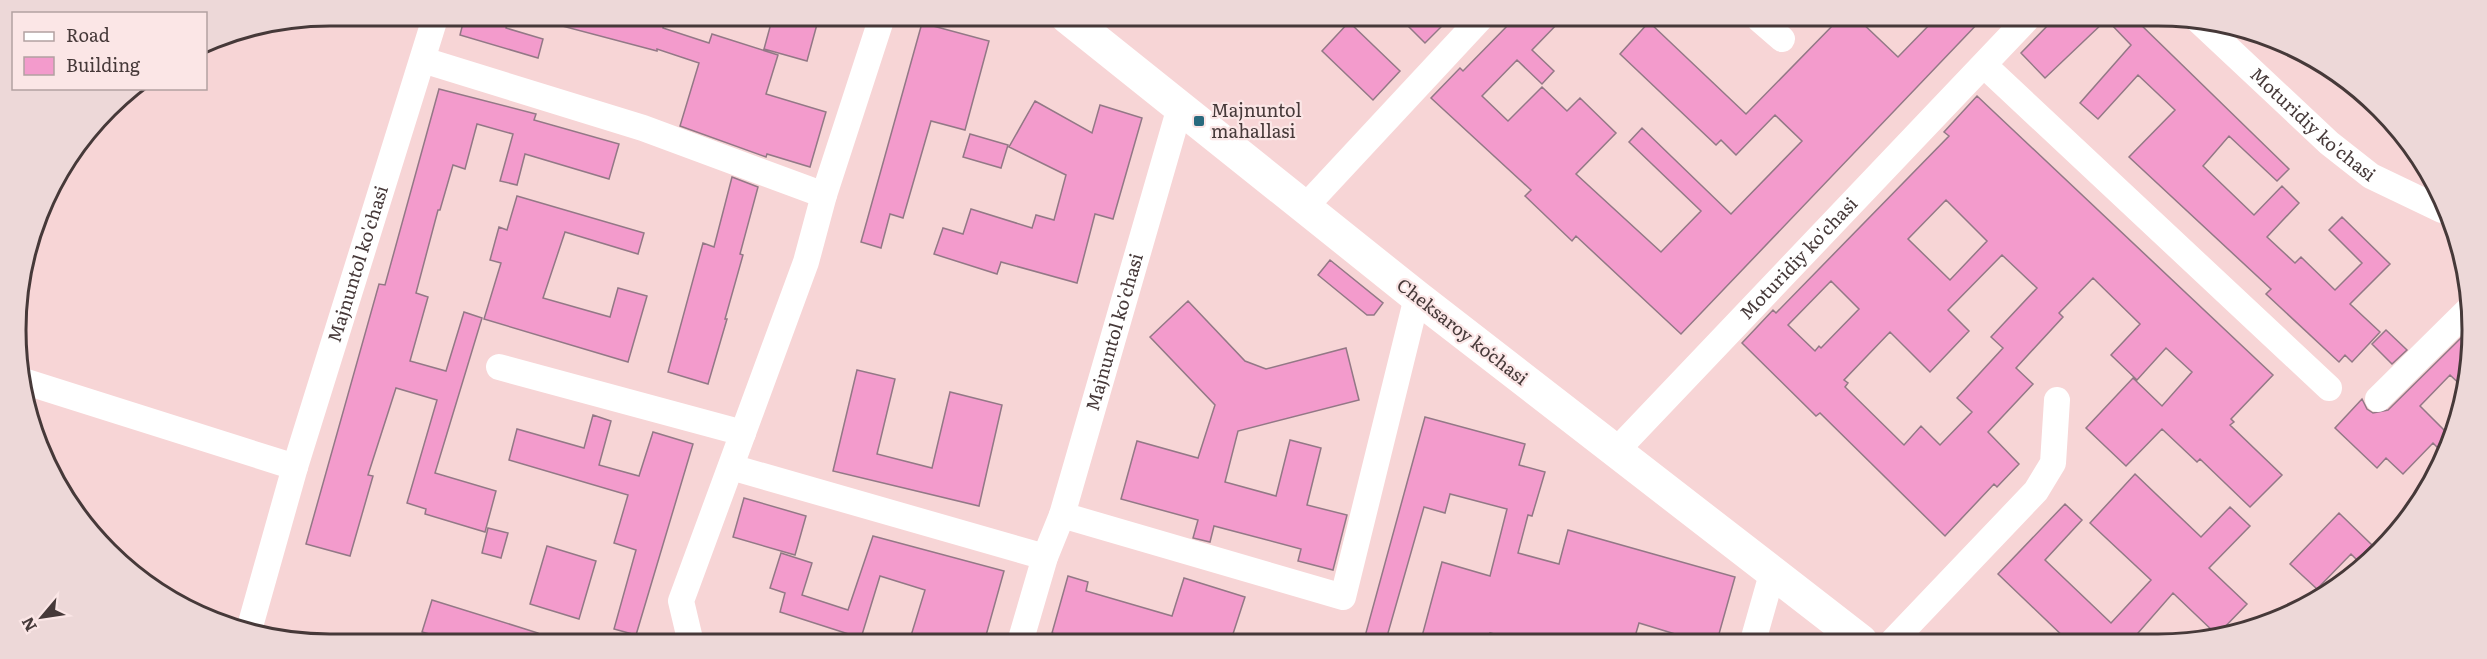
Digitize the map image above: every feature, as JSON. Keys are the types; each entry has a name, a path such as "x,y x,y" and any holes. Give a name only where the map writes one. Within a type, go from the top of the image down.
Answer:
{"street":[{"name":"Majnuntol ko'chasi","path":"251,623 295,467 433,26"},
{"path":"689,634 681,601 806,262 824,195 879,26"},
{"name":"Cheksaroy koʻchasi","path":"1078,26 1418,297 1852,634"},
{"path":"1305,207 1473,26"},
{"path":"1767,26 1782,39"},
{"name":"Moturidiy ko'chasi","path":"1616,452 2021,26"},
{"name":"Moturidiy ko'chasi","path":"2208,30 2329,143 2371,176 2435,207"},
{"path":"423,60 643,128 824,195"},
{"path":"1985,66 2329,388"},
{"name":"Majnuntol ko'chasi","path":"1022,634 1045,557 1062,515 1180,107"},
{"path":"1062,515 1343,597 1418,297"},
{"path":"2378,399 2461,317"},
{"path":"499,367 743,433"},
{"path":"30,383 295,467"},
{"path":"1900,634 2036,491 2053,463 2057,400"},
{"path":"730,467 1045,557"},
{"path":"1755,634 1772,574"}],"building":[{"path":"462,26 506,26 506,28 543,39 538,58 460,35"},
{"path":"562,26 663,26 663,28 709,43 712,34 778,55 766,94 826,112 810,167 767,154 766,157 680,126 699,63 657,49 657,51"},
{"path":"770,26 817,26 807,61 764,49"},
{"path":"921,26 933,26 989,41 965,130 931,121 903,218 890,214 881,248 861,242"},
{"path":"1345,26 1353,26 1400,71 1373,100 1322,51"},
{"path":"1408,26 1442,26 1425,43"},
{"path":"1507,26 1555,26 1532,50 1554,71 1542,84 1517,60 1482,96 1508,121 1542,87 1567,111 1580,98 1616,133 1576,174 1661,252 1701,211 1629,142 1642,128 1731,214 1802,141 1775,115 1736,155 1721,140 1716,145 1620,54 1645,26 1653,26 1746,114 1832,26 1865,26 1898,57 1928,26 1975,26 1681,334 1576,236 1572,241 1525,196 1531,190 1431,98 1460,68 1463,71"},
{"path":"2047,26 2100,26 2045,78 2021,53"},
{"path":"2113,26 2142,26 2289,169 2277,181 2229,136 2203,166 2254,215 2282,186 2299,203 2267,237 2295,263 2301,257 2335,290 2362,263 2329,230 2342,217 2390,264 2350,304 2380,332 2352,362 2345,355 2339,362 2266,294 2271,289 2129,157 2175,110 2138,75 2098,119 2080,103 2131,45"},
{"path":"439,89 536,114 534,120 619,144 609,179 525,154 517,185 500,181 513,134 477,124 465,169 453,165 440,210 438,210 416,293 428,297 410,361 446,371 464,312 482,318 435,473 496,491 485,532 425,514 426,509 407,503 437,400 396,388 368,475 373,476 350,556 306,544 379,284 385,285"},
{"path":"1977,96 2273,375 2231,419 2234,422 2230,425 2282,475 2250,507 2200,459 2197,462 2162,429 2126,466 2086,428 2133,378 2162,406 2192,372 2166,348 2137,380 2111,355 2140,324 2093,278 2059,313 2063,317 2016,368 2033,384 1988,432 2019,464 1997,487 1994,484 1945,536 1820,413 1816,416 1742,343 1773,310 1776,313 1949,136 1944,132","holes":["1946,200 1987,241 1950,280 1908,239","2002,255 2037,288 1991,337 2003,348 1957,398 1972,412 1940,445 1921,426 1904,445 1845,387 1848,383 1844,380 1890,332 1930,372 1969,331 1948,310","1831,281 1859,309 1821,348 1819,346 1815,351 1788,325"]},
{"path":"1035,101 1092,133 1100,105 1142,118 1113,219 1095,214 1077,283 1001,262 997,274 934,254 943,228 963,234 971,209 1032,228 1036,215 1054,220 1066,175 1009,147"},
{"path":"970,134 1008,145 1001,168 963,157"},
{"path":"732,177 758,187 740,254 743,255 725,319 727,319 708,384 668,372 703,243 714,247"},
{"path":"517,196 644,233 638,254 565,232 543,298 610,317 618,288 647,296 628,362 484,319 501,263 490,260 499,227 507,230"},
{"path":"1330,260 1383,303 1374,315 1367,315 1318,275"},
{"path":"1188,301 1245,361 1266,369 1346,348 1359,400 1238,431 1225,482 1276,496 1290,440 1321,448 1307,505 1347,515 1333,570 1298,561 1301,549 1214,526 1210,542 1193,538 1198,520 1121,499 1137,441 1198,458 1215,405 1150,337"},
{"path":"2386,330 2407,350 2392,364 2372,344"},
{"path":"2462,337 2457,382 2450,375 2420,406 2444,430 2438,446 2433,443 2403,474 2386,458 2377,468 2335,428 2362,399 2367,409 2373,413 2388,410"},
{"path":"857,370 895,379 877,454 932,468 950,392 1002,405 979,506 833,471"},
{"path":"593,415 611,421 599,465 639,476 653,432 693,444 636,634 614,629 636,550 614,543 628,495 509,460 517,429 584,448"},
{"path":"1425,417 1525,444 1519,465 1545,472 1532,516 1528,515 1518,553 1559,564 1568,530 1735,577 1719,634 1675,634 1639,623 1636,634 1423,634 1442,562 1490,576 1507,509 1450,494 1445,513 1424,507 1388,634 1366,634"},
{"path":"2135,474 2201,537 2230,507 2250,526 2209,568 2247,604 2226,626 2211,629 2173,593 2137,634 2061,634 1998,574 2065,504 2082,520 2045,560 2111,623 2151,580 2090,523"},
{"path":"744,498 806,516 795,555 733,537"},
{"path":"2339,513 2371,545 2356,559 2351,554 2316,589 2290,564"},
{"path":"488,528 508,533 501,558 482,553"},
{"path":"873,536 1004,571 986,634 912,634 925,590 880,576 862,634 849,634 780,612 785,593 770,588 781,553 812,563 802,595 848,610"},
{"path":"547,546 596,561 579,619 530,604"},
{"path":"1068,576 1088,582 1086,591 1172,616 1184,578 1245,597 1233,634 1052,633"},
{"path":"432,600 538,634 429,634 422,632"}],"place":[{"name":"Majnuntol mahallasi","path":"1199,121"}]}
